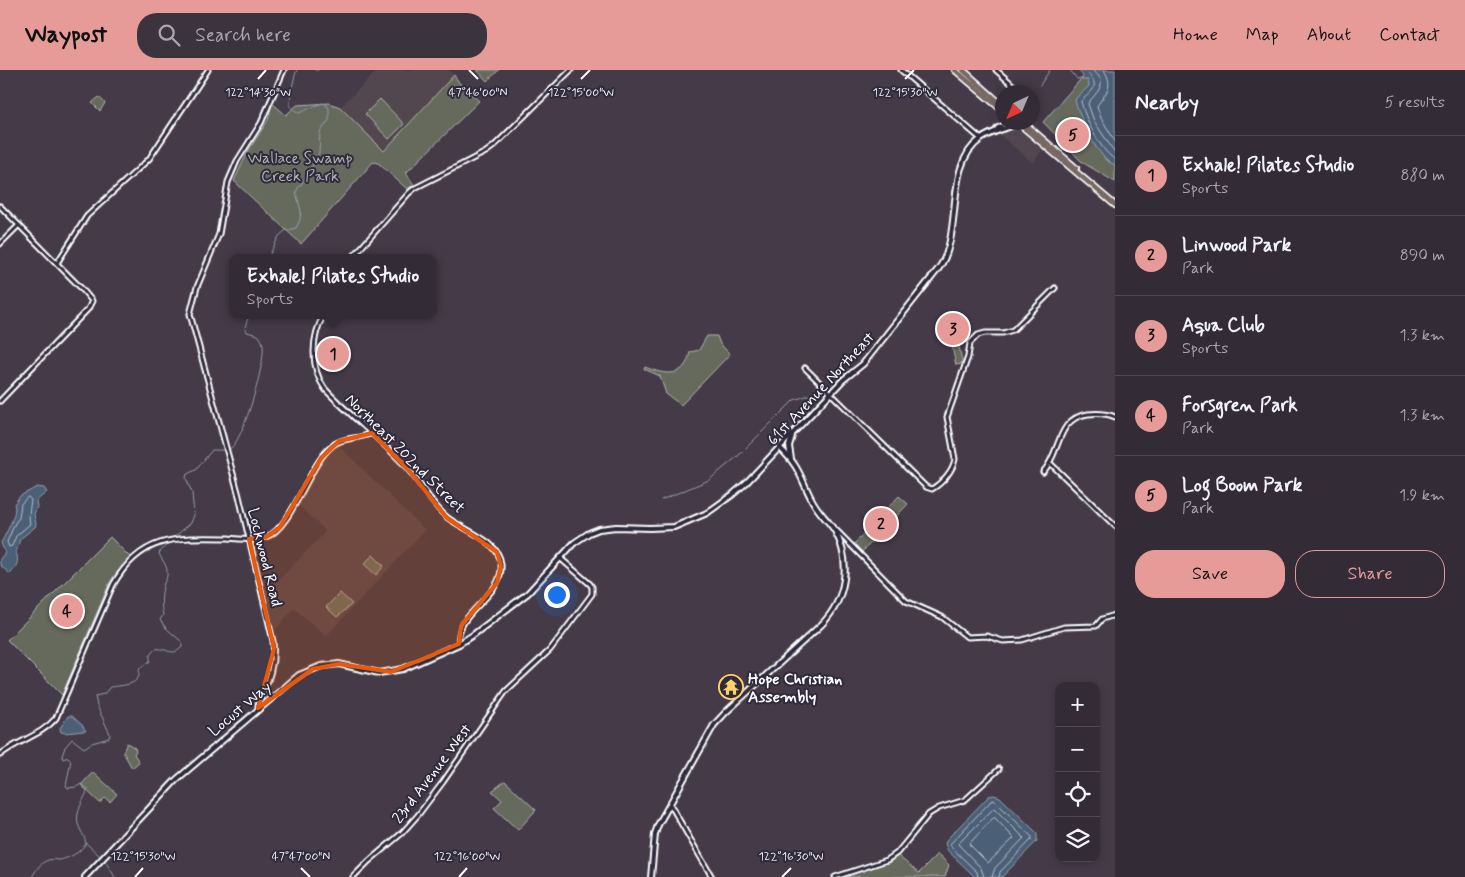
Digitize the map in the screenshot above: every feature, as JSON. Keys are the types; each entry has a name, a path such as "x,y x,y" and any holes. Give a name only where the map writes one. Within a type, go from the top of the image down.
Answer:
{"main road":[{"path":"955,70 995,104"},
{"path":"963,70 995,99"},
{"name":"61st Avenue Northeast","path":"560,558 579,539 599,529 674,526 707,513 726,500 759,471 843,380 863,364 943,263 950,245 960,172 969,151 981,139 999,130"},
{"path":"1028,130 1115,203"},
{"path":"791,459 789,446 792,435"},
{"path":"651,877 656,829 714,725 822,624 833,610 841,594 845,564 842,550 832,526 814,503 799,471 791,459 780,448"},
{"name":"Locust Way","path":"85,877 176,780 258,708 299,675 313,668 339,664 379,673 404,670 474,635 528,593 560,558"}],"street":[{"path":"57,263 87,216 150,159 208,70"},
{"name":"Lockwood Road","path":"258,708 271,671 274,649 272,633 217,410 191,321 190,307 219,234 228,182 237,162 261,123 284,70"},
{"path":"356,254 409,193 494,146 571,70"},
{"path":"901,70 981,139"},
{"path":"996,70 1013,85"},
{"path":"0,206 57,263 92,302 88,310 0,401"},
{"path":"0,244 19,225"},
{"path":"805,368 926,487 932,489 949,473 954,464 955,459 947,417 968,358 970,343 976,336 985,333 1013,330 1055,288"},
{"name":"Northeast 202nd Street","path":"321,319 315,338 316,370 320,382 333,397 407,468 447,518 493,547 497,552 502,566 500,578 494,588 461,626 458,636 459,644"},
{"path":"1043,472 1050,464 1053,451 1069,422 1074,417 1092,413 1107,414 1115,417"},
{"path":"0,755 14,744 40,732 56,718 117,578 140,553 156,544 180,538 249,539 266,537 276,531 284,522 321,458 332,446 347,438 363,437 372,433"},
{"path":"1050,464 1115,526"},
{"path":"832,526 906,601 942,617 967,636 987,636 1009,641 1029,638 1054,628 1096,626 1102,619 1115,615"},
{"path":"842,550 850,545"},
{"name":"23rd Avenue West","path":"354,877 369,861 402,833 420,812 513,683 550,650 592,594 592,587 560,558"},
{"path":"835,877 887,860 897,853 929,814 939,808 965,800 999,768"},
{"path":"670,804 712,877"}],"highlighted area":[{"path":"372,433 407,468 447,518 497,552 501,566 497,583 461,626 459,644 391,672 339,664 313,669 258,708 274,649 249,539 266,537 280,527 321,458 339,441"}],"shaded area":[{"path":"378,70 449,70 454,75 384,151 340,107"},
{"path":"1009,130 1019,130 1042,150 1033,163 999,134"},
{"path":"338,445 425,530 326,636 294,608 275,630 264,587 278,581 326,531 297,504 328,453"}],"green space":[{"path":"477,70 499,70 487,81"},
{"name":"Wallace Swamp Creek Park","path":"454,75 460,84 479,101 406,173 414,185 407,189 378,163 373,162 301,244 234,181 247,153 268,120 272,103 286,115 297,105 329,103 340,107 384,151"},
{"path":"1081,79 1088,80 1089,82 1095,144 1106,160 1115,165 1115,182 1082,162 1043,122"},
{"path":"99,97 105,103 100,111 92,103"},
{"path":"380,99 404,124 389,139 365,114"},
{"path":"707,336 717,336 720,344 730,354 681,405 666,394 660,376 644,369 645,367 667,373 679,371 684,367 690,352 699,350"},
{"path":"957,336 962,361 961,364 956,365 950,338"},
{"path":"899,496 908,504 862,552 854,544"},
{"path":"110,537 130,557 110,582 62,695 7,640"},
{"path":"373,555 384,566 376,575 364,564"},
{"path":"340,593 352,604 337,617 326,607"},
{"path":"127,743 135,748 134,754 139,762 132,768 123,752"},
{"path":"93,772 117,794 110,802 105,798 100,803 81,785"},
{"path":"505,781 536,810 518,830 494,808 502,800 492,791"},
{"path":"938,854 949,865 945,877 841,877 890,862 898,856 919,873"}],"water":[{"path":"1078,70 1115,70 1115,165 1101,154 1095,146 1081,118 1075,101 1089,86 1088,80 1082,80 1083,76"},
{"path":"37,487 44,488 47,492 36,501 35,527 20,539 16,553 17,564 10,574 0,565 0,559 5,553 1,543 13,518 14,504 20,496"},
{"path":"68,716 72,716 86,731 61,732 60,728"},
{"path":"989,796 1000,797 1035,831 1037,841 1002,877 975,877 948,851 945,844 947,839"}],"waterway":[{"path":"270,254 279,236 285,231 296,228 300,220 301,211 296,192 306,178 319,153 320,132 329,120 329,109 326,104 322,103 299,113 290,107 294,77 297,70"},
{"path":"1040,85 1050,70"},
{"path":"1070,70 1077,79 1081,79"},
{"path":"173,538 191,523 194,515 192,493 186,478 187,474 196,470 212,450 231,448 242,430 248,415 258,382 263,344 258,335 247,332 245,327 248,319"},
{"path":"746,448 794,400 821,391"},
{"path":"661,500 709,480 744,451"},
{"path":"32,877 38,867 45,861 60,860 71,856 78,852 86,843 77,820 88,789 81,784 76,787 68,788 66,786 71,760 68,757 63,759 62,756 65,747 72,739 84,748 92,743 109,738 110,734 97,706 95,696 104,694 110,687 134,682 139,675 139,669 150,661 150,655 155,649 175,652 182,647 182,642 160,620 163,615 162,590 167,574 166,567 159,553 170,541"},
{"path":"87,844 101,857"},
{"path":"105,861 115,877"}],"place":[{"name":"Log Boom Park","path":"1073,135"},
{"name":"Aqua Club","path":"953,329"},
{"name":"Exhale! Pilates Studio","path":"333,354"},
{"name":"Linwood Park","path":"881,524"},
{"name":"Forsgren Park","path":"67,611"},
{"name":"Hope Christian Assembly","path":"731,687"}]}
